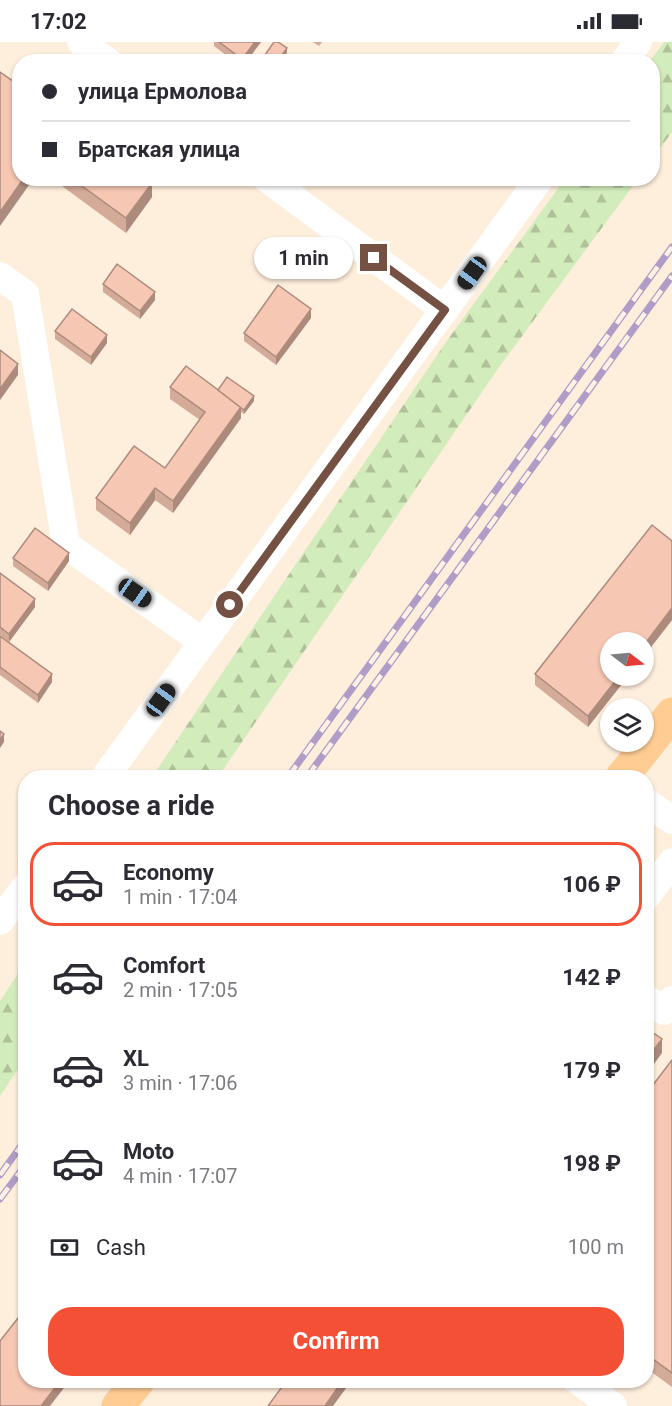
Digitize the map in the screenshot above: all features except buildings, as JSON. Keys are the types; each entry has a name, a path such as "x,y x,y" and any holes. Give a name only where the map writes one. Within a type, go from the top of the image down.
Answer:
{"main road":[{"path":"628,770 672,714"},
{"path":"118,1406 133,1388"}],"street":[{"path":"81,42 97,54"},
{"path":"278,186 445,310"},
{"path":"110,770 534,186"},
{"path":"0,276 25,294 66,545 203,642"},
{"path":"654,808 672,820"},
{"path":"654,886 672,862"},
{"path":"0,921 18,897"},
{"path":"654,1004 664,1011 672,1000"},
{"path":"588,1388 613,1406"}],"green space":[{"path":"664,42 672,42 672,132 660,148 660,54 655,54"},
{"path":"560,186 633,186 502,363 223,770 157,770 446,342"},
{"path":"18,974 18,1069 0,1096 0,1001"}],"railway":[{"path":"293,770 672,247"},
{"path":"312,770 672,276"},
{"path":"0,1175 18,1150"},
{"path":"0,1199 18,1175"}],"route":[{"path":"230,605 445,310 374,258"}]}
